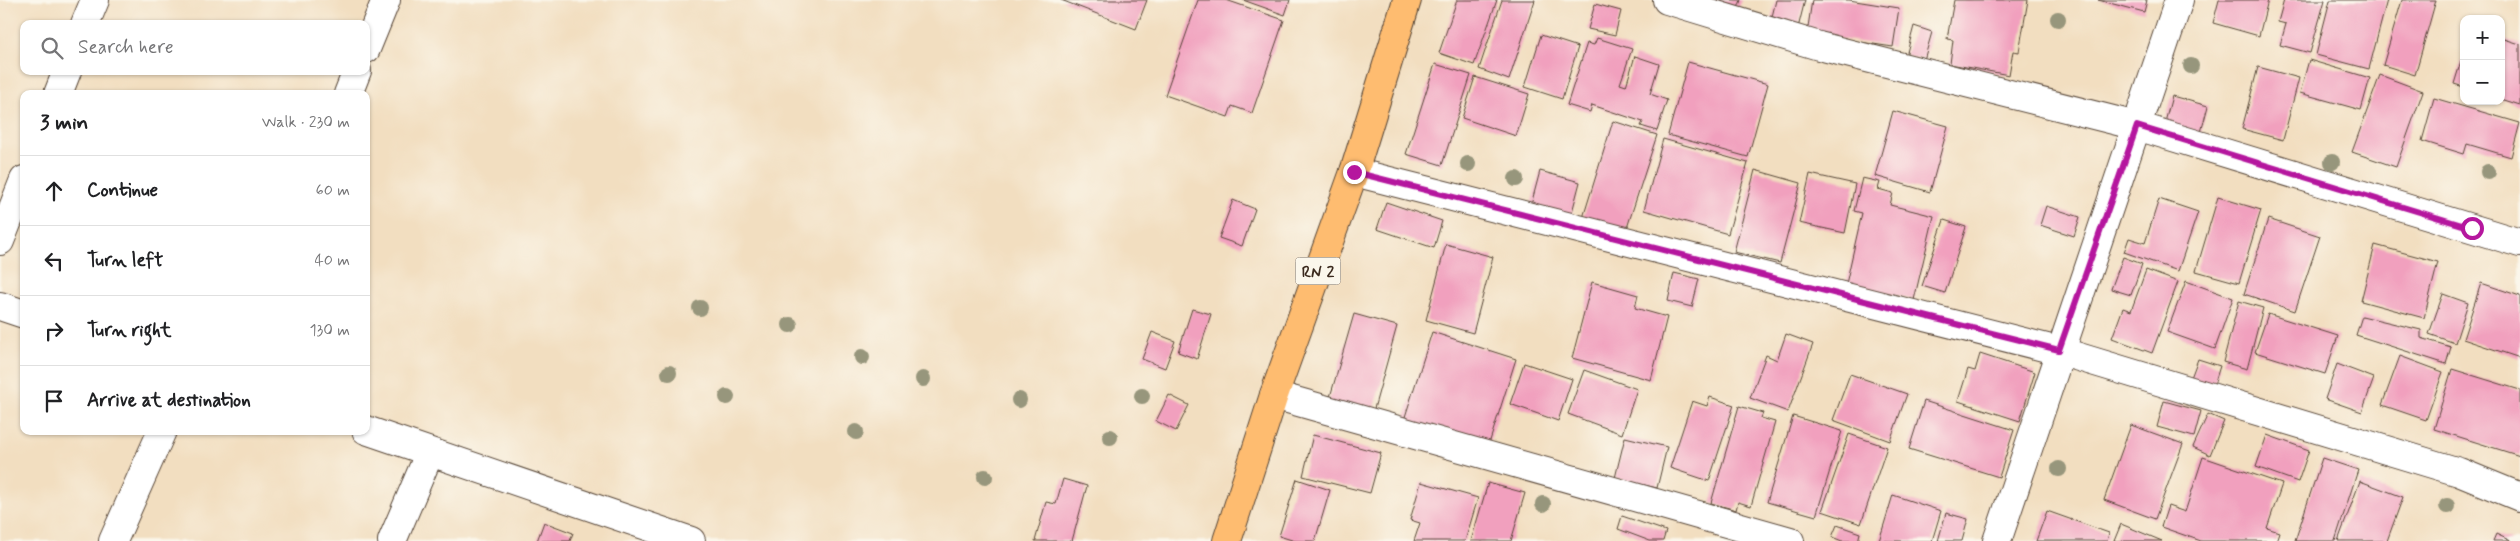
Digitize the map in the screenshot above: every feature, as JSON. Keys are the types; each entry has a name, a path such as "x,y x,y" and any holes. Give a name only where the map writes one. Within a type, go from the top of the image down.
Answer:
{"highway":[{"name":"RN 2","path":"1228,541 1274,395 1354,172 1407,0"}],"street":[{"path":"87,20 95,0"},
{"path":"370,39 386,0"},
{"path":"1667,0 1819,46 2137,126 2520,243"},
{"path":"1996,541 2059,350 2179,0"},
{"path":"60,90 65,75"},
{"path":"350,90 355,75"},
{"path":"1354,172 2059,350 2459,472 2520,497"},
{"path":"0,241 20,190"},
{"path":"0,306 20,313"},
{"path":"1274,395 1790,541"},
{"path":"370,431 691,541"},
{"path":"113,541 160,435"},
{"path":"392,541 430,452"}],"building":[{"path":"1061,0 1147,0 1136,29"},
{"path":"1198,0 1226,0 1284,20 1252,113 1232,106 1228,117 1165,95"},
{"path":"1243,0 1290,0 1285,15"},
{"path":"1457,0 1497,0 1474,65 1439,53"},
{"path":"1502,0 1535,0 1509,80 1479,69"},
{"path":"1699,0 1741,0 1737,11"},
{"path":"1776,0 1805,0 1798,28 1771,21"},
{"path":"1812,0 1849,0 1899,8 1893,47 1807,34"},
{"path":"1954,0 2028,0 2019,52 2013,51 2009,75 1950,64 1953,40 1947,39"},
{"path":"2098,0 2147,0 2144,12"},
{"path":"2219,0 2268,0 2259,36 2213,23"},
{"path":"2284,0 2325,0 2310,53 2280,45 2286,24 2278,22"},
{"path":"2330,0 2387,0 2369,69 2316,55"},
{"path":"2402,0 2436,0 2415,75 2383,65"},
{"path":"1595,4 1621,11 1615,35 1588,29"},
{"path":"1914,26 1932,32 1924,60 1906,56"},
{"path":"1541,35 1578,47 1562,99 1525,87"},
{"path":"1597,38 1632,49 1620,84 1626,86 1635,56 1659,64 1650,94 1667,100 1657,131 1641,126 1643,122 1592,105 1590,112 1567,105 1587,43 1594,45"},
{"path":"2505,39 2520,44 2520,105 2505,100"},
{"path":"2309,60 2370,78 2361,110 2300,93"},
{"path":"1688,62 1768,84 1748,157 1668,135"},
{"path":"1435,64 1471,75 1442,165 1406,154"},
{"path":"2460,64 2460,86 2454,84"},
{"path":"2258,67 2299,78 2283,140 2242,129"},
{"path":"2380,75 2423,91 2396,167 2352,152"},
{"path":"1475,77 1529,94 1516,136 1462,118"},
{"path":"2172,96 2208,106 2200,136 2164,126"},
{"path":"2434,98 2520,123 2511,157 2467,144 2464,154 2422,141"},
{"path":"1893,111 1948,126 1930,192 1875,176"},
{"path":"1613,121 1657,135 1625,234 1582,221"},
{"path":"1663,139 1748,163 1728,234 1644,210"},
{"path":"1755,170 1801,183 1780,263 1734,252"},
{"path":"1540,171 1580,182 1571,216 1531,205"},
{"path":"1810,174 1855,184 1845,233 1799,223"},
{"path":"1862,178 1880,182 1878,189 1893,193 1890,205 1934,216 1914,300 1846,284 1862,213 1854,211"},
{"path":"2218,197 2261,210 2239,283 2196,271"},
{"path":"2159,199 2198,212 2178,271 2124,252 2129,238 2145,243"},
{"path":"1233,200 1255,209 1242,246 1219,238"},
{"path":"1386,202 1442,221 1434,248 1377,229"},
{"path":"2046,206 2080,217 2074,236 2040,225"},
{"path":"2268,219 2320,236 2295,311 2244,294"},
{"path":"1944,220 1966,227 1945,293 1922,286"},
{"path":"1446,244 1493,257 1473,333 1426,320"},
{"path":"2375,245 2438,262 2424,318 2361,301"},
{"path":"2123,257 2142,264 2131,295 2111,289"},
{"path":"2146,270 2178,282 2152,353 2112,338 2123,308 2131,311"},
{"path":"1674,273 1699,279 1692,307 1668,301"},
{"path":"2186,281 2233,298 2215,349 2167,332"},
{"path":"1592,282 1638,295 1635,308 1667,317 1651,380 1572,358"},
{"path":"2481,283 2520,296 2520,358 2463,339"},
{"path":"2443,294 2468,303 2455,343 2429,334"},
{"path":"2239,301 2263,308 2247,369 2223,362"},
{"path":"1192,309 1211,314 1197,359 1178,352"},
{"path":"1354,314 1397,326 1372,416 1328,404"},
{"path":"2268,314 2338,336 2325,374 2255,352"},
{"path":"2362,316 2421,330 2421,338 2451,347 2446,364 2356,335"},
{"path":"1152,332 1175,341 1165,368 1142,359"},
{"path":"1432,332 1516,359 1488,447 1404,420"},
{"path":"1786,334 1813,344 1788,412 1750,398 1766,355 1777,360"},
{"path":"1980,354 2035,372 2020,421 1958,401 1968,369 1975,371"},
{"path":"2400,356 2443,372 2426,420 2382,405"},
{"path":"2198,359 2220,366 2212,391 2189,383"},
{"path":"1524,363 1572,379 1558,421 1510,404"},
{"path":"2337,364 2374,378 2362,412 2325,399"},
{"path":"2452,369 2520,390 2520,456 2434,429"},
{"path":"1584,370 1637,389 1622,434 1568,414"},
{"path":"1850,374 1907,394 1890,441 1833,420"},
{"path":"1169,395 1189,405 1176,431 1156,421"},
{"path":"1710,397 1734,405 1709,481 1670,468 1692,401 1707,406"},
{"path":"1924,401 2014,430 1999,477 1909,449"},
{"path":"2164,401 2201,411 2194,437 2157,427"},
{"path":"1739,406 1763,413 1761,418 1775,422 1751,506 1738,502 1736,510 1711,503"},
{"path":"2208,414 2224,421 2210,455 2193,447"},
{"path":"1793,416 1842,431 1816,516 1767,502"},
{"path":"2131,425 2183,444 2155,519 2104,500"},
{"path":"1849,434 1887,447 1861,524 1822,511"},
{"path":"1313,435 1381,453 1370,493 1303,476"},
{"path":"2267,435 2309,450 2298,482 2256,467"},
{"path":"1625,437 1667,447 1657,488 1615,478"},
{"path":"2203,457 2282,484 2267,528 2279,532 2276,541 2201,541 2161,527 2168,506 2185,512"},
{"path":"2322,458 2358,470 2335,541 2295,541"},
{"path":"1063,479 1087,486 1072,541 1035,541 1046,502 1056,504"},
{"path":"1297,479 1330,490 1315,541 1295,541 1279,536"},
{"path":"2360,481 2403,497 2387,541 2338,541"},
{"path":"1421,482 1478,498 1465,541 1414,541 1420,523 1410,520"},
{"path":"1488,483 1525,493 1511,541 1471,541"},
{"path":"1893,495 1941,511 1932,541 1879,541"},
{"path":"2047,511 2109,533 2107,541 2036,541"},
{"path":"1946,513 1968,519 1962,541 1938,541"},
{"path":"1622,516 1666,531 1663,541 1650,541 1618,529"},
{"path":"544,522 573,533 570,541 537,541"},
{"path":"2121,524 2162,541 2114,541"},
{"path":"1837,525 1860,533 1858,541 1842,541 1832,537"},
{"path":"2496,534 2511,541 2493,541"}],"route":[{"path":"1354,172 2059,350 2137,126 2472,228"}]}
